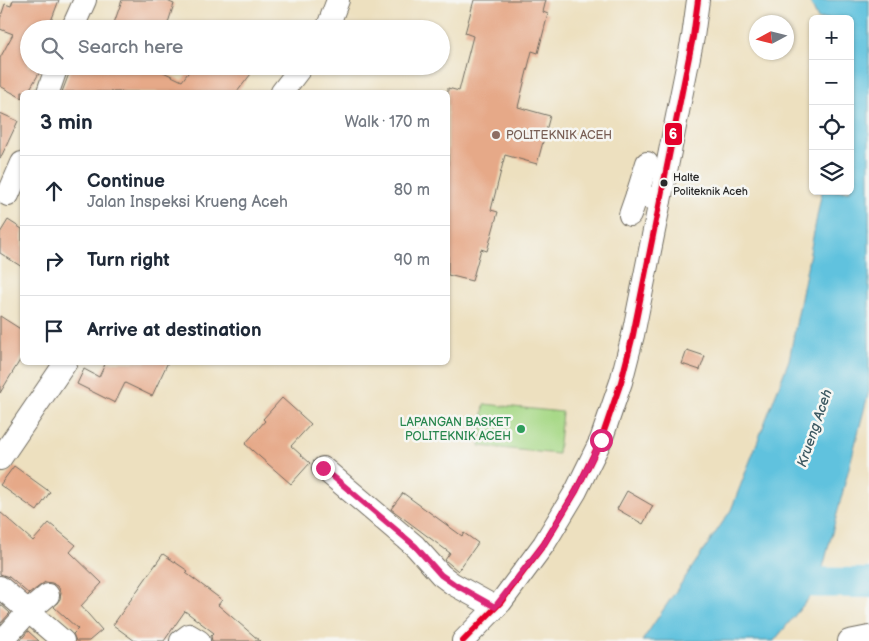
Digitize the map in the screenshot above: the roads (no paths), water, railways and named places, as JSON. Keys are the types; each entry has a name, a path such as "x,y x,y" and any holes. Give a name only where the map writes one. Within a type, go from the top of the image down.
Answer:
{"street":[{"path":"76,20 85,0"},
{"path":"330,20 338,0"},
{"path":"692,0 693,37"},
{"path":"463,641 495,607 544,544 576,491 601,440 621,382 634,335 693,37 698,0"},
{"path":"49,90 55,75"},
{"path":"284,90 295,75"},
{"path":"647,163 634,205 660,200"},
{"path":"10,196 20,168"},
{"path":"0,459 64,365"},
{"path":"323,468 415,546 441,575 495,607"},
{"path":"0,587 62,641"},
{"path":"2,641 28,612 48,595"},
{"path":"181,641 188,635 199,641"},
{"path":"849,641 869,636"}],"water":[{"name":"Krueng Aceh","path":"809,0 869,0 869,391 818,587 774,641 642,641 731,510 789,360 821,195 854,195 854,15 816,15"}],"waterway":[{"path":"778,582 869,583"}],"place":[{"name":"POLITEKNIK ACEH","path":"496,135"},
{"name":"Halte Politeknik Aceh","path":"664,183"},
{"name":"LAPANGAN BASKET POLITEKNIK ACEH","path":"521,429"}]}
